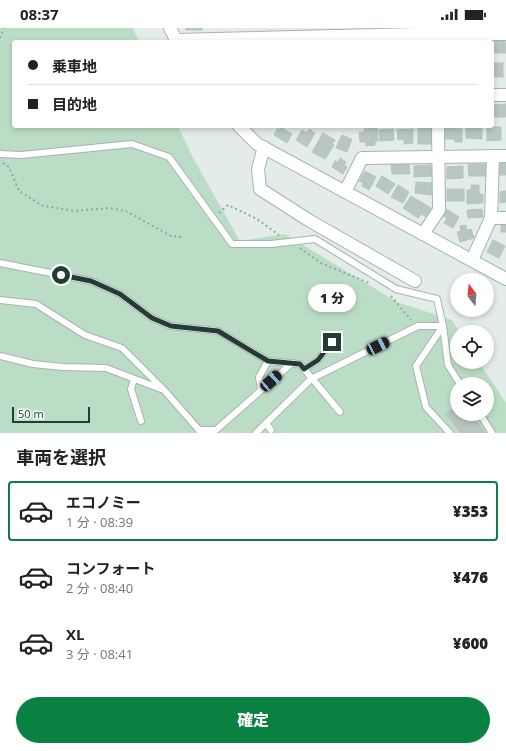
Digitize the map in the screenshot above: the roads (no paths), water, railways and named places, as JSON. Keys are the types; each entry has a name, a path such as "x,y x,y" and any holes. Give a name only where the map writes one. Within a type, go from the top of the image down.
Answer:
{"street":[{"path":"170,28 176,40"},
{"path":"217,40 506,34"},
{"path":"494,95 506,95"},
{"path":"241,128 258,144 506,279"},
{"path":"423,234 439,210 438,128"},
{"path":"264,147 258,169 260,189 310,221 415,280"},
{"path":"472,260 492,218 493,156"},
{"path":"345,192 362,158 506,156"},
{"path":"492,218 506,218"}],"lane":[{"path":"0,154 21,155 132,144 169,157 232,244 271,244 315,239 396,289 437,299 443,326 448,365 456,377"},
{"path":"0,263 91,281 120,294 152,318 171,326 218,331 268,361 300,364 340,412"},
{"path":"0,300 36,304 85,335 122,348 164,390 199,431 216,431 292,363"},
{"path":"256,433 311,379 418,326 443,326"},
{"path":"443,326 416,366 426,407 450,433"},
{"path":"304,369 318,360 332,342"},
{"path":"0,356 32,364 63,367 106,368 164,390"},
{"path":"261,390 259,377 268,361"},
{"path":"134,379 131,389 141,421"},
{"path":"484,421 492,433"},
{"path":"266,423 272,430"}]}
